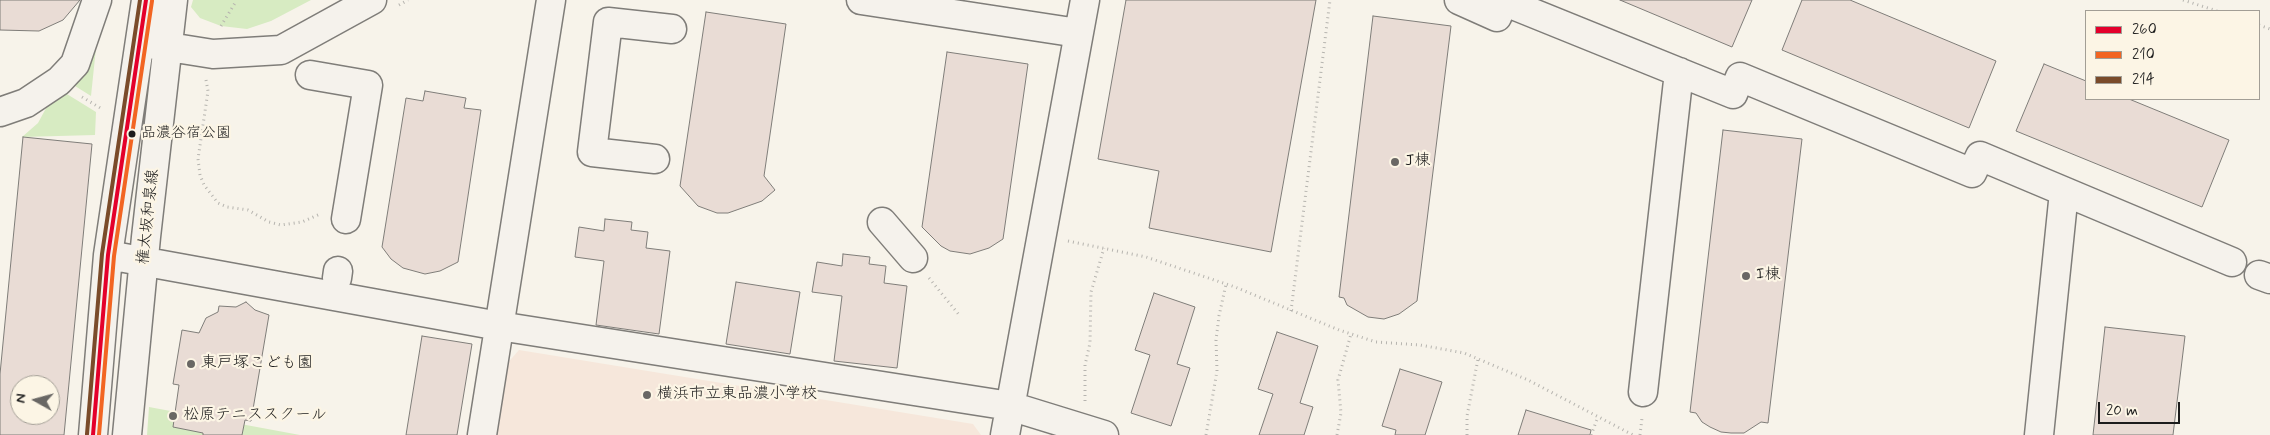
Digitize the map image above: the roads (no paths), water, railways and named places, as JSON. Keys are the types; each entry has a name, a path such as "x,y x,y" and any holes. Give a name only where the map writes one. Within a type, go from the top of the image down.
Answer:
{"street":[{"path":"0,112 26,103 59,81 75,64 97,0"},
{"path":"93,435 108,255 146,0"},
{"name":"権太坂和泉線","path":"127,435 173,0"},
{"path":"482,435 551,0"},
{"path":"861,0 1078,33"},
{"path":"1006,435 1085,0"},
{"path":"1459,0 1497,17 1504,1 1733,94 1740,77 1972,174 1980,156 2232,262"},
{"path":"139,42 214,54 281,50 382,5"},
{"path":"655,160 592,152 608,22 672,29"},
{"path":"1643,392 1679,72"},
{"path":"310,75 368,84 348,207"},
{"path":"2039,435 2064,192"},
{"path":"882,222 913,258"},
{"path":"108,255 144,260 499,326 1010,406 1104,435"}],"place":[{"name":"品濃谷宿公園","path":"132,134"},
{"name":"J棟","path":"1395,162"},
{"name":"I棟","path":"1746,276"},
{"name":"東戸塚こども園","path":"191,364"},
{"name":"横浜市立東品濃小学校","path":"647,395"},
{"name":"松原テニススクール","path":"173,416"}]}
